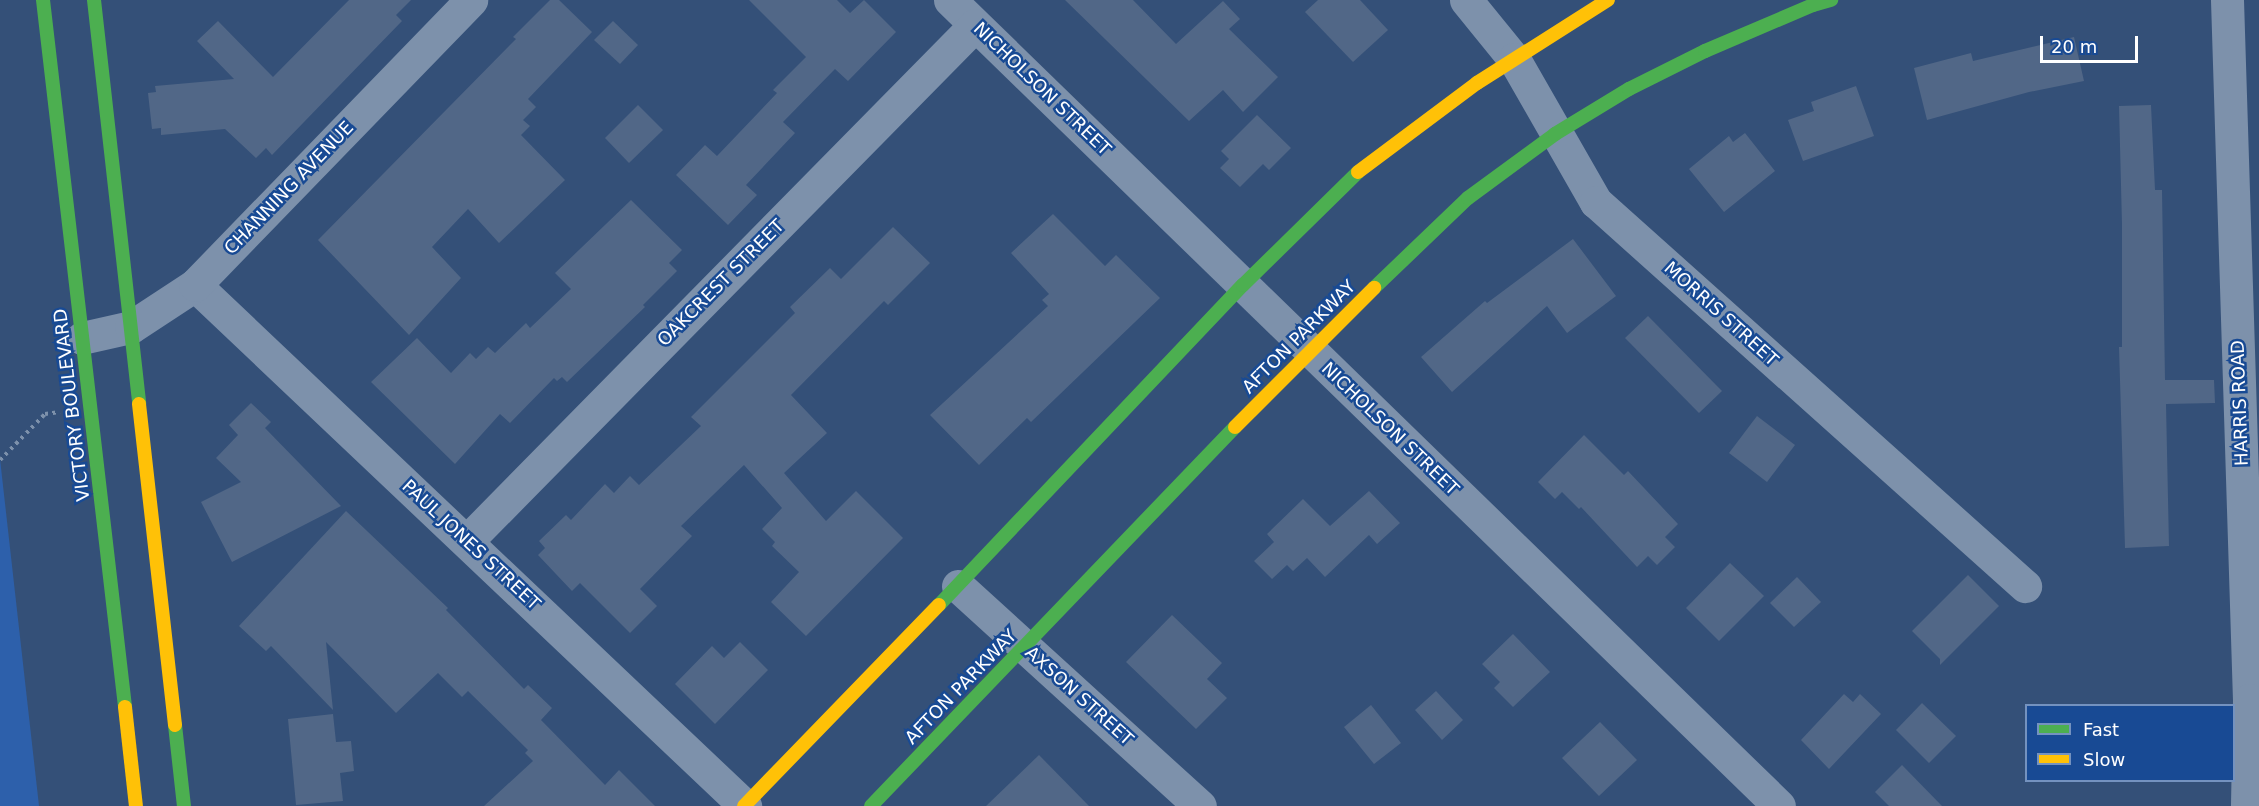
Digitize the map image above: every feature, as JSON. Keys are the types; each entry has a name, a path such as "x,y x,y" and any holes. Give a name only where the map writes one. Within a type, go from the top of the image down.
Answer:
{"street":[{"name":"VICTORY BOULEVARD","path":"43,0 136,806"},
{"path":"94,0 184,806"},
{"name":"CHANNING AVENUE","path":"82,338 131,327 195,285 471,0"},
{"name":"NICHOLSON STREET","path":"950,0 1779,806"},
{"name":"MORRIS STREET","path":"1466,0 1514,59 1596,202 2025,586"},
{"path":"744,806 958,586 1243,285 1351,177 1514,59 1608,0"},
{"name":"AFTON PARKWAY","path":"871,806 1309,350 1468,198 1555,134 1629,89 1705,51 1813,5 1832,0"},
{"name":"HARRIS ROAD","path":"2227,0 2254,700 2247,806"},
{"name":"OAKCREST STREET","path":"467,541 975,25"},
{"name":"PAUL JONES STREET","path":"195,285 744,806"},
{"name":"AXSON STREET","path":"958,586 1200,806"}],"path":[{"path":"0,460 45,414 65,411"}],"shaded area":[{"path":"0,459 39,806 0,806"}],"building":[{"path":"349,0 411,0 396,15 402,21 272,155 266,148 256,158 225,129 161,135 161,128 152,129 148,93 156,92 155,86 234,79 197,41 218,21 273,77"},
{"path":"550,0 559,0 592,32 528,99 536,107 523,120 530,126 521,135 565,180 499,243 468,209 432,247 461,278 409,335 318,240 516,39 513,37"},
{"path":"749,0 837,0 850,13 864,0 896,32 848,81 835,69 783,122 795,133 746,185 757,195 728,225 676,175 705,145 717,156 777,93 773,90 806,57"},
{"path":"1065,0 1133,0 1176,44 1223,1 1240,19 1229,29 1278,77 1243,112 1223,90 1189,121"},
{"path":"1318,0 1360,0 1388,30 1353,62 1305,12"},
{"path":"613,21 638,45 620,64 594,40"},
{"path":"2074,37 2084,81 2029,92 1927,120 1914,68 1971,53 1973,61"},
{"path":"1856,86 1874,136 1803,161 1788,120 1814,111 1811,102"},
{"path":"638,105 663,130 629,163 605,138"},
{"path":"2151,105 2155,190 2162,190 2165,380 2214,380 2215,403 2166,404 2169,546 2125,548 2119,347 2122,347 2122,225 2119,106"},
{"path":"1257,115 1291,148 1269,170 1263,164 1240,187 1220,168 1229,159 1221,151"},
{"path":"1745,133 1775,171 1724,212 1689,169 1729,136 1733,142"},
{"path":"631,200 682,250 669,263 677,271 643,305 645,307 567,382 562,377 557,381 554,378 510,423 500,414 455,464 371,382 417,338 451,373 470,353 476,359 488,347 495,353 526,323 530,328 571,289 555,273"},
{"path":"1053,214 1105,266 1116,255 1160,298 1031,422 1027,418 979,465 930,415 1048,306 1042,300 1049,294 1011,253"},
{"path":"893,227 930,263 888,305 884,301 791,395 827,433 784,473 826,521 856,491 903,538 806,636 771,602 799,572 772,546 775,542 762,529 782,508 744,465 681,526 692,536 640,589 657,606 630,633 580,583 572,591 538,555 545,548 539,541 566,515 571,520 605,484 614,493 630,476 639,485 701,426 691,417 795,313 790,307 830,268 841,279"},
{"path":"1573,239 1616,296 1567,333 1547,306 1452,392 1421,357 1485,301 1487,303"},
{"path":"1648,316 1722,391 1699,413 1625,338"},
{"path":"251,403 271,422 265,428 341,506 232,562 201,502 241,482 216,458 238,435 229,425"},
{"path":"1757,416 1795,445 1767,482 1729,453"},
{"path":"1584,435 1624,475 1628,471 1678,524 1665,537 1675,547 1657,565 1648,556 1637,567 1581,507 1579,509 1562,492 1555,499 1538,482"},
{"path":"1369,491 1400,523 1377,544 1369,535 1325,577 1307,558 1293,571 1287,565 1272,579 1254,561 1274,542 1267,534 1303,499 1330,526"},
{"path":"346,511 448,608 446,610 524,689 528,685 552,708 541,720 605,785 619,770 655,806 484,806 533,761 525,753 528,750 468,691 462,697 438,673 396,713 326,642 333,710 271,646 266,651 239,626"},
{"path":"1730,563 1764,596 1719,641 1686,608"},
{"path":"1968,575 1999,606 1940,665 1940,659 1912,631"},
{"path":"1797,577 1821,602 1794,627 1770,603"},
{"path":"1172,615 1222,663 1207,679 1227,698 1196,729 1126,662"},
{"path":"1513,634 1550,672 1513,707 1494,688 1500,682 1482,664"},
{"path":"740,642 768,670 715,724 675,684 712,646 724,658"},
{"path":"1436,691 1463,720 1442,740 1415,710"},
{"path":"1844,694 1853,702 1860,694 1881,714 1829,769 1801,740"},
{"path":"1922,703 1956,736 1929,763 1896,730"},
{"path":"1371,705 1401,743 1374,764 1344,727"},
{"path":"333,714 336,742 351,741 354,771 340,773 343,801 296,805 288,719"},
{"path":"1600,722 1637,760 1599,796 1562,758"},
{"path":"1039,755 1089,806 986,806"},
{"path":"1902,765 1942,806 1889,806 1875,792"}],"traffic: fast":[{"path":"43,0 125,707"},
{"path":"94,0 139,404"},
{"path":"1374,288 1468,198 1555,134 1629,89 1705,51 1813,5 1831,0"},
{"path":"939,605 1243,285 1358,172"},
{"path":"871,806 1235,427"},
{"path":"175,725 184,806"}],"traffic: slow":[{"path":"1358,172 1477,83 1608,0"},
{"path":"1235,427 1374,288"},
{"path":"139,404 175,725"},
{"path":"744,806 939,605"},
{"path":"125,707 136,806"}]}
